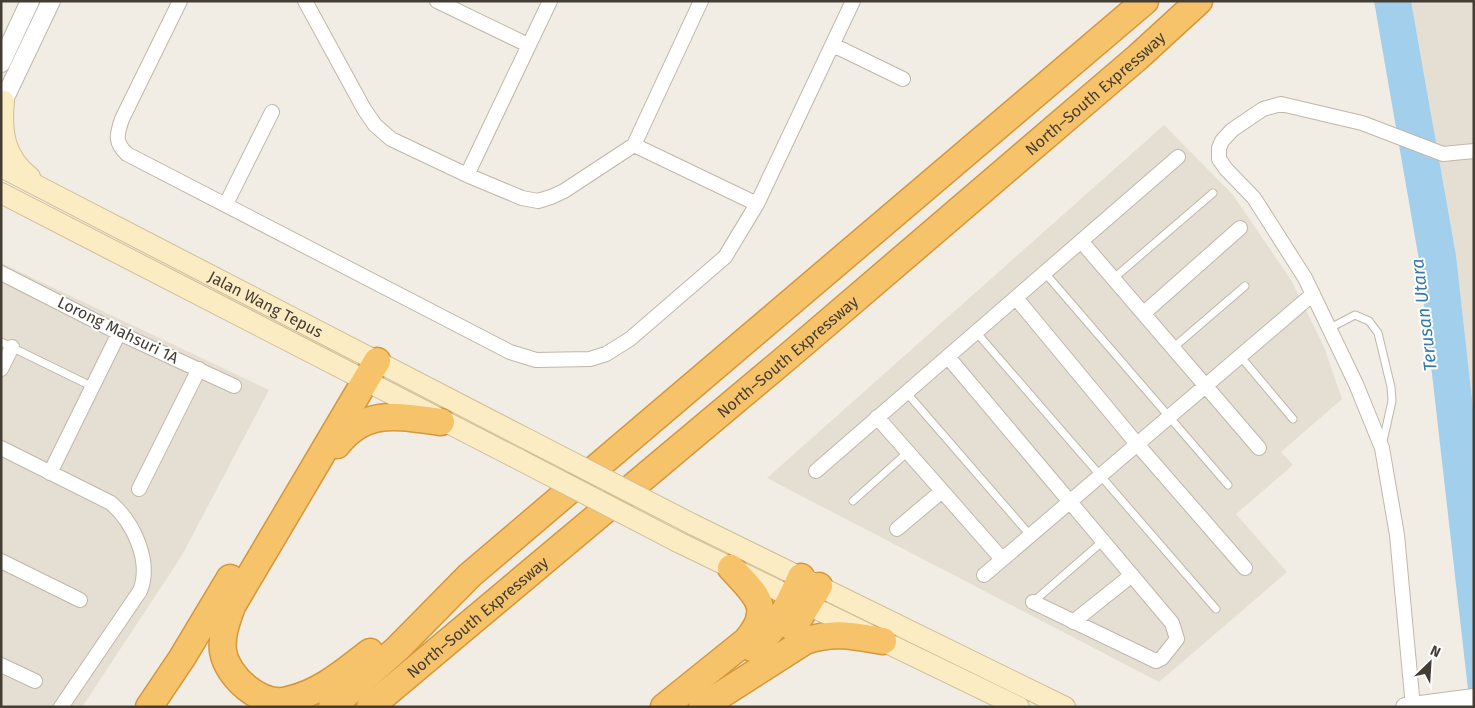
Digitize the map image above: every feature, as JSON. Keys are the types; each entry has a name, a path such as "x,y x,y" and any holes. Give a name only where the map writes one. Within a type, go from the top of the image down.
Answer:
{"highway":[{"name":"North–South Expressway","path":"332,707 405,641 470,575 1145,1"},
{"name":"North–South Expressway","path":"370,707 457,636 975,197 1138,57 1199,1"},
{"path":"363,367 299,496 232,606 223,638 223,652 229,666 242,684 267,699 285,701 308,695 330,683 470,575"},
{"path":"149,707 182,658 363,367"},
{"path":"299,496 339,442 354,426 372,419 392,416 441,422"},
{"path":"666,707 746,641 755,631 761,613 760,601 731,568"},
{"path":"666,707 758,644 805,591"},
{"path":"700,707 742,676 784,640 805,591"},
{"path":"700,707 805,641 823,635 843,634 883,641"},
{"path":"390,707 457,636"}],"main road":[{"path":"3,104 2,126 8,149 21,170 40,186"},
{"name":"Jalan Wang Tepus","path":"1,167 40,186 363,367 441,422 518,459 731,568 805,591"},
{"name":"Jalan Wang Tepus","path":"1,193 363,367 528,440 692,524 805,591"},
{"path":"805,591 883,641 1020,707"},
{"path":"805,591 1065,707"}],"street":[{"path":"1,63 30,1"},
{"path":"3,104 51,1"},
{"path":"180,1 122,119 117,136 119,147 127,154 510,352 536,360 590,359 606,354 630,339 725,257 757,204 853,1"},
{"path":"305,1 374,124 391,139 467,175 522,198 538,201 564,191 634,145 701,1"},
{"path":"437,1 528,45"},
{"path":"467,175 550,1"},
{"path":"833,45 903,79"},
{"path":"1474,151 1443,154 1379,129 1281,104 1269,107 1232,130 1222,141 1219,159 1265,214 1313,294 1356,384 1382,448 1397,535 1410,706 1474,698"},
{"path":"226,204 272,112"},
{"path":"634,145 757,204"},
{"path":"816,471 1178,157"},
{"path":"1144,313 1240,228"},
{"path":"1081,241 1207,384 1259,448"},
{"name":"Lorong Mahsuri 1A","path":"1,273 119,333 234,386"},
{"path":"984,575 1313,294"},
{"path":"1016,298 1137,444 1245,568"},
{"path":"50,473 119,333"},
{"path":"1,369 7,345"},
{"path":"948,357 1172,623 1177,633 1177,638 1162,658 1156,661 1148,659 1033,602"},
{"path":"139,489 199,369"},
{"path":"877,417 1002,560"},
{"path":"1,448 110,503 120,511 131,529 142,558 144,574 140,590 61,707"},
{"path":"898,529 942,491"},
{"path":"1,560 80,600"},
{"path":"1073,622 1132,575"},
{"path":"1,665 35,682"}],"lane":[{"path":"1114,278 1213,193"},
{"path":"1044,273 1228,485"},
{"path":"1174,347 1245,286"},
{"path":"1330,328 1355,315 1369,320 1378,333 1392,401 1382,448"},
{"path":"976,332 1216,609"},
{"path":"7,345 93,387"},
{"path":"1240,356 1293,418"},
{"path":"906,392 1030,535"},
{"path":"853,501 908,452"},
{"path":"1033,602 1103,540"}],"shaded area":[{"path":"1411,1 1474,1 1474,417 1456,255"},
{"path":"1164,125 1233,195 1291,280 1324,347 1342,399 1281,452 1293,465 1236,514 1287,572 1159,682 767,478"},
{"path":"1,263 269,390 181,557 82,707 1,707"}],"water":[{"name":"Terusan Utara","path":"1374,1 1411,1 1456,255 1474,417 1474,707 1470,707 1419,260"}]}
